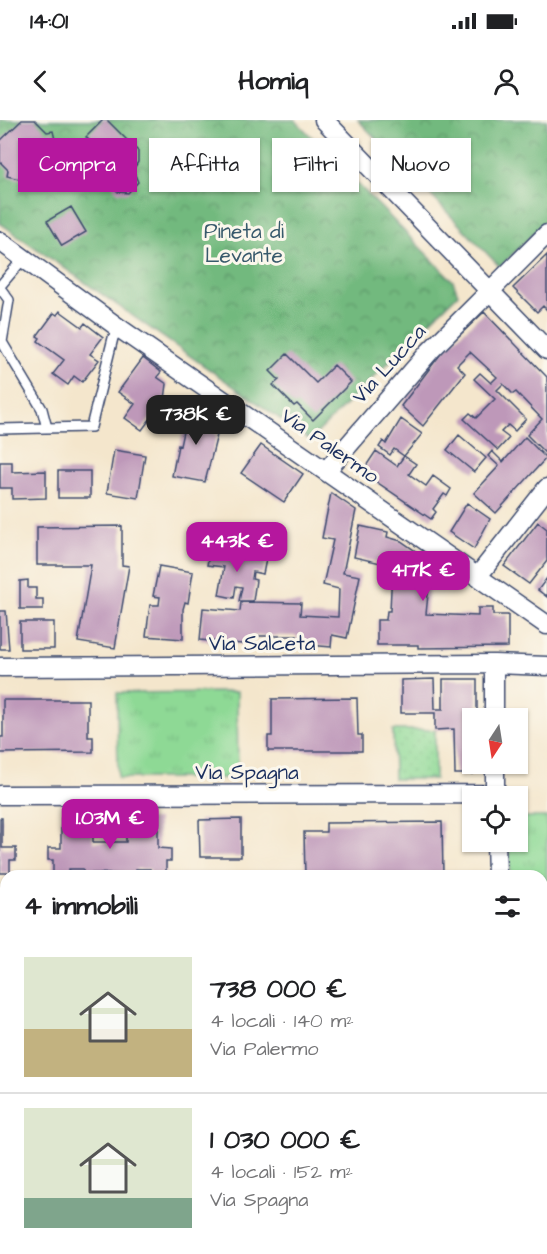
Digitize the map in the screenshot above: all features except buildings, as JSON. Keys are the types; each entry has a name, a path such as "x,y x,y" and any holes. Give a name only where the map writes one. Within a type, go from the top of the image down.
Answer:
{"street":[{"path":"324,120 547,350"},
{"name":"Via Lucca","path":"326,471 430,351 547,234"},
{"name":"Via Palermo","path":"0,242 119,328 546,625"},
{"path":"478,576 547,488"},
{"path":"525,665 547,650"},
{"name":"Via Salceta","path":"525,665 547,660"},
{"path":"494,664 494,708"},
{"name":"Via Salceta","path":"0,667 494,664 547,666"},
{"name":"Via Spagna","path":"0,795 462,795"},
{"path":"496,852 497,870"}],"lane":[{"path":"23,258 0,287 9,300 2,342 42,409 47,428"},
{"path":"0,429 91,427 113,338 119,328"}],"green space":[{"name":"Pineta di Levante","path":"0,120 295,120 313,138 272,138 272,192 359,192 359,185 453,281 458,294 310,440 0,223"},
{"path":"358,120 547,120 547,220 500,267 428,192 471,192 471,138 375,138"},
{"path":"237,692 238,778 118,778 117,693"},
{"path":"393,730 435,730 435,779 394,779"},
{"path":"528,817 547,817 547,870 510,870 509,852 528,852"}]}
